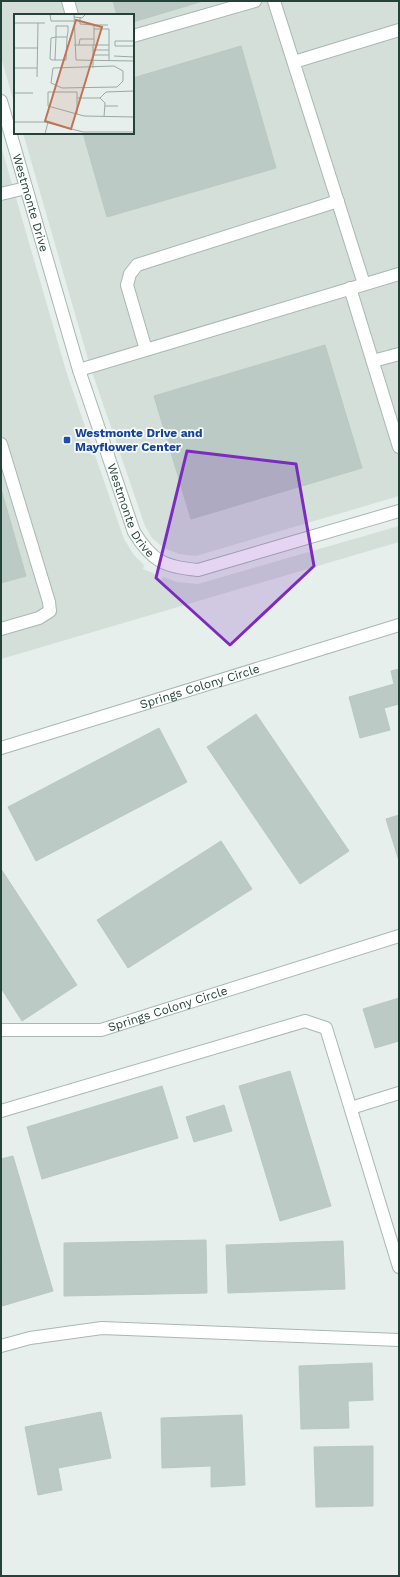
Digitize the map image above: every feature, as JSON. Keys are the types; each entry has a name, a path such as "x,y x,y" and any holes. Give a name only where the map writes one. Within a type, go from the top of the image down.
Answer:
{"street":[{"path":"68,1 72,14"},
{"path":"134,36 255,1"},
{"path":"274,1 364,284"},
{"path":"294,62 399,30"},
{"name":"Westmonte Drive","path":"1,101 79,370 134,532 143,547 158,561 177,568 198,570 399,511"},
{"path":"1,195 26,188"},
{"path":"146,350 127,285 130,274 137,265 338,201"},
{"path":"79,370 399,274"},
{"path":"350,288 397,431 399,447"},
{"path":"373,361 399,354"},
{"path":"1,444 49,602 50,611 39,618 1,629"},
{"name":"Springs Colony Circle","path":"1,748 399,625"},
{"name":"Springs Colony Circle","path":"1,1030 102,1030 399,936"},
{"path":"1,1111 305,1021 326,1028 399,1267"},
{"path":"351,1108 399,1093"},
{"path":"1,1346 30,1338 102,1328 399,1340"}],"highlighted area":[{"path":"187,451 296,464 314,566 230,645 156,578"}],"shaded area":[{"path":"1,1 399,1 399,496 196,556 179,554 164,548 152,538 145,526 90,366 23,134 134,134 134,14 14,14 14,102 1,57"},
{"path":"1,146 67,374 124,539 134,555 144,565 143,569 153,573 161,580 163,577 177,582 198,584 399,526 399,542 1,659"}],"building":[{"path":"113,1 203,1 134,22 134,14 117,14"},
{"path":"241,46 276,168 107,217 83,134 134,134 134,78"},
{"path":"325,345 362,468 191,519 154,396"},
{"path":"1,489 26,576 1,583"},
{"path":"399,669 399,704 384,708 390,730 360,738 349,697 394,684 391,671"},
{"path":"256,714 349,851 300,884 207,747"},
{"path":"159,728 187,782 36,861 8,807"},
{"path":"399,815 399,861 386,819"},
{"path":"221,841 252,889 128,968 97,920"},
{"path":"1,869 77,985 22,1021 1,988"},
{"path":"399,998 399,1041 375,1048 363,1009"},
{"path":"290,1071 331,1206 280,1221 239,1086"},
{"path":"162,1086 178,1138 42,1179 27,1127"},
{"path":"224,1105 232,1131 194,1142 186,1117"},
{"path":"13,1156 53,1291 2,1306 1,1159"},
{"path":"206,1240 207,1293 64,1296 64,1243"},
{"path":"343,1241 345,1289 228,1293 226,1245"},
{"path":"372,1363 373,1400 348,1401 349,1428 301,1429 299,1366"},
{"path":"101,1412 111,1458 58,1468 62,1490 38,1495 25,1427"},
{"path":"242,1415 245,1485 211,1487 211,1466 162,1468 161,1418"},
{"path":"373,1446 373,1506 316,1507 314,1447"}],"place":[{"name":"Westmonte Drive and Mayflower Center","path":"67,440"}]}
